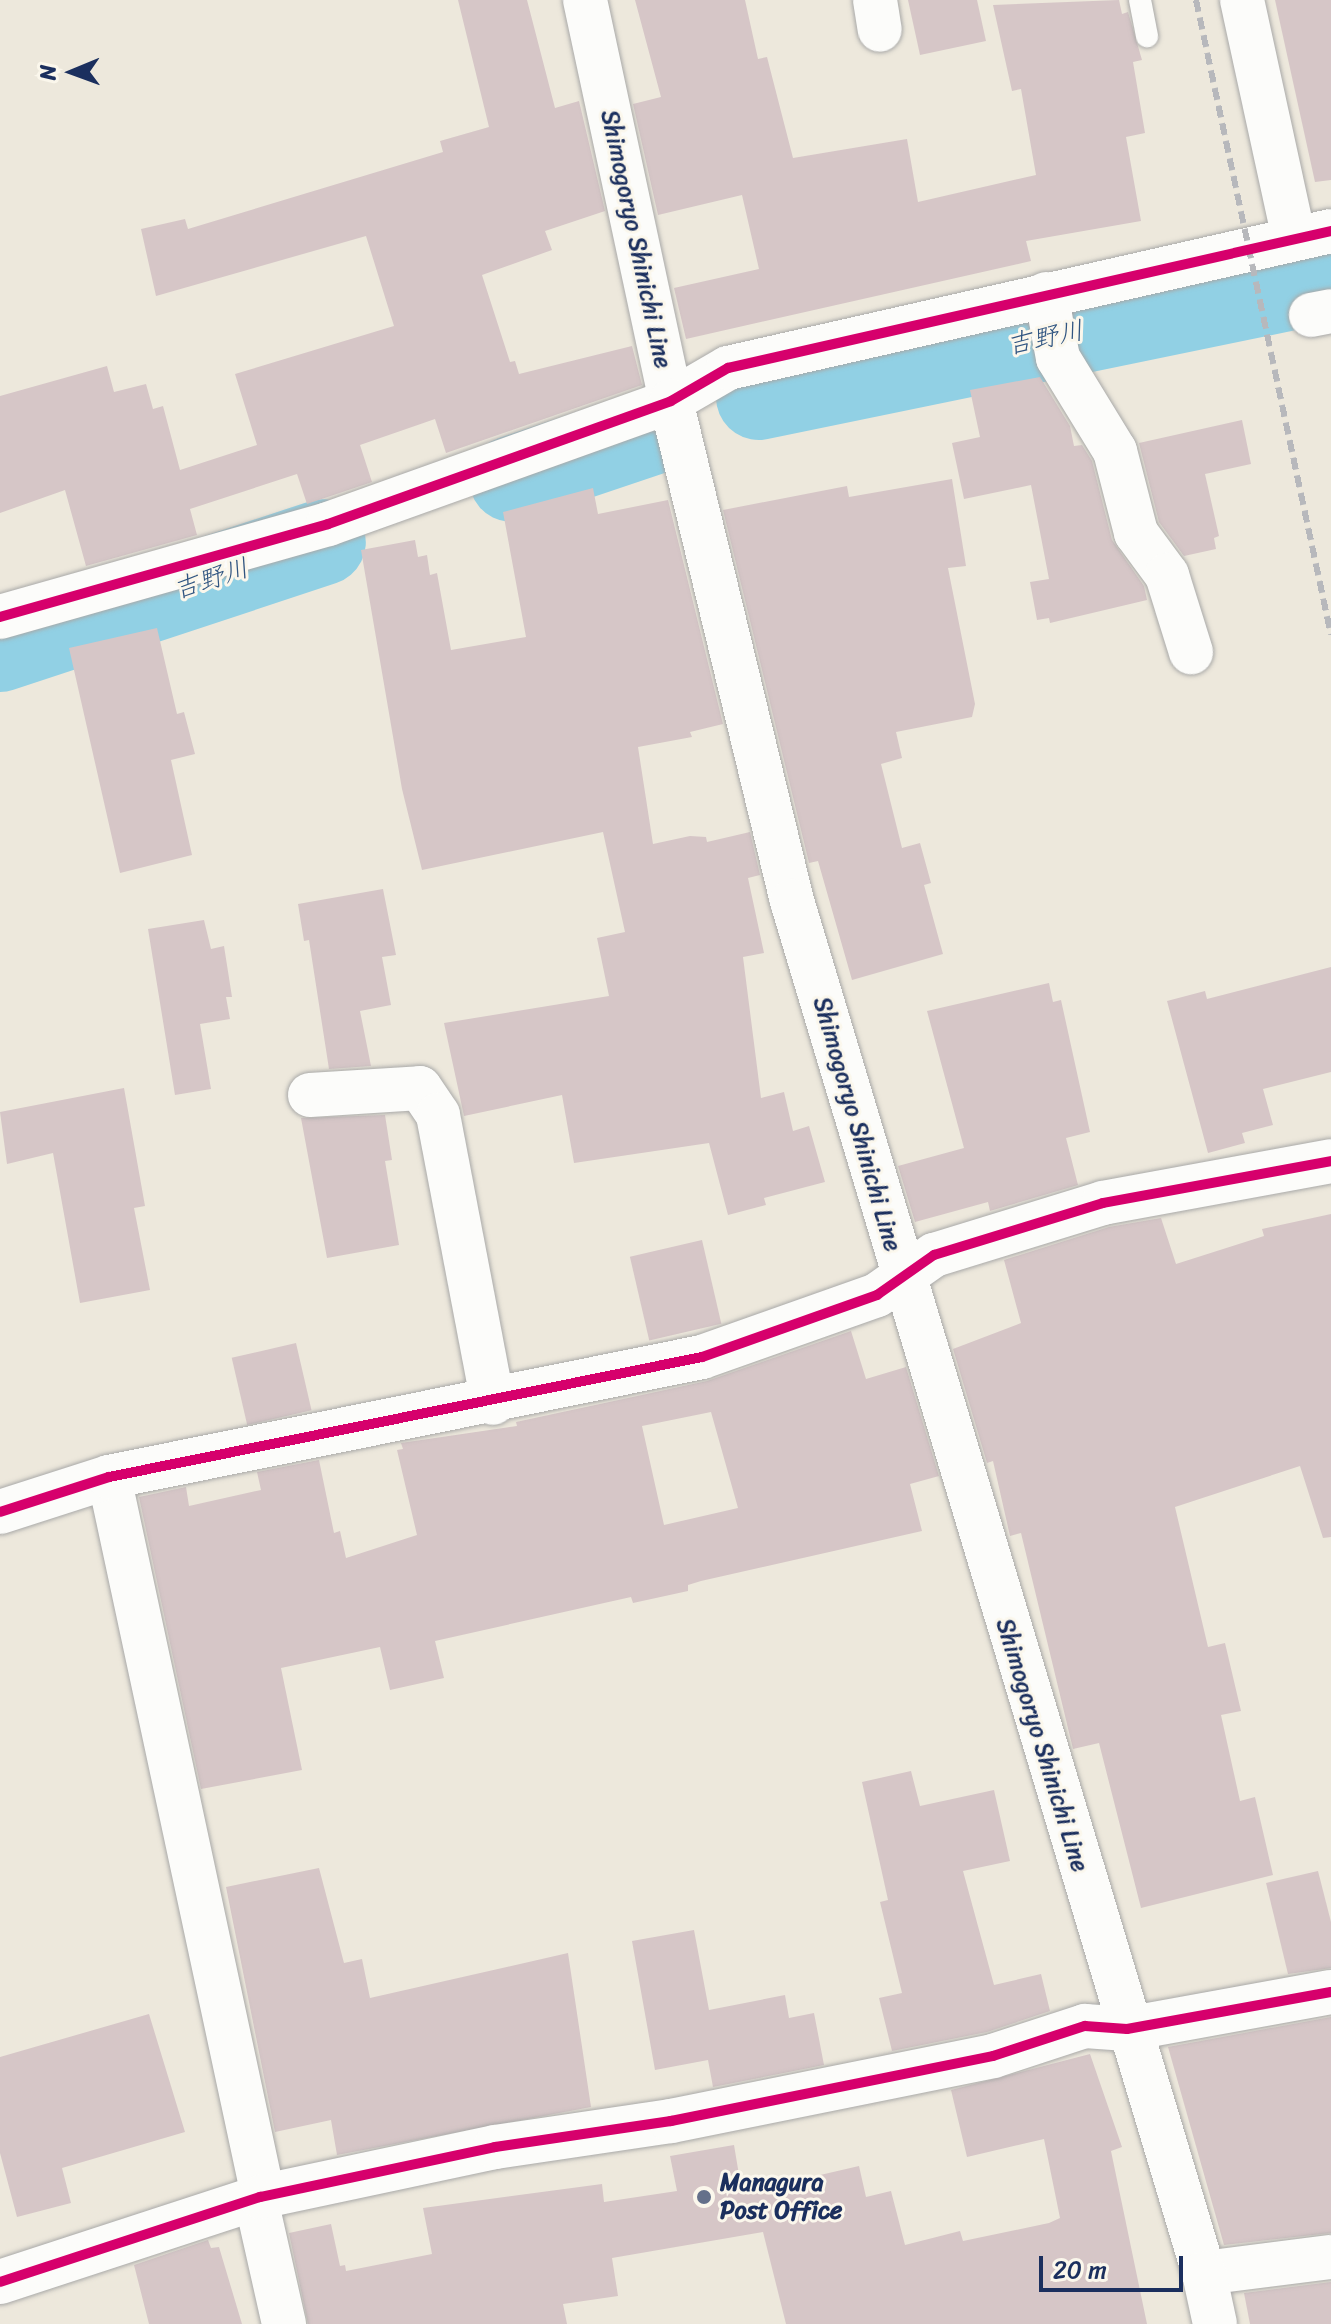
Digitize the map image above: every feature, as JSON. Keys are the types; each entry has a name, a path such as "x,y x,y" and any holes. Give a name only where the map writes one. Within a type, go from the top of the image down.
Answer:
{"street":[{"name":"Shimogoryo Shinichi Line","path":"585,0 671,401 792,901 1127,2029 1204,2273 1215,2324"},
{"path":"0,617 328,524 671,401 728,368 1052,323 1313,234 1242,0"},
{"path":"1052,323 1115,451 1136,533 1167,575 1191,652"},
{"path":"310,1095 420,1088 438,1115 493,1403"},
{"path":"0,1512 109,1477 493,1403 702,1357 877,1295 934,1255 1103,1203 1331,1161"},
{"path":"109,1477 284,2324"},
{"path":"0,2282 260,2197 495,2147 671,2121 993,2056 1085,2026 1127,2029 1331,1992"},
{"path":"1204,2273 1331,2257"}],"lane":[{"path":"1140,0 1147,36"}],"building":[{"path":"458,0 527,0 555,108 579,101 605,211 545,231 552,250 482,275 510,362 515,361 519,374 632,346 642,385 446,453 435,419 360,445 372,482 307,504 297,474 190,509 197,535 86,566 65,490 0,513 0,396 107,366 114,392 146,384 153,409 163,406 180,470 257,445 235,374 394,326 366,236 156,296 141,229 185,219 188,229 443,152 440,141 489,127"},
{"path":"635,0 745,0 758,59 767,57 793,158 907,139 918,202 1036,175 1021,89 1012,91 993,5 1119,0 1122,14 1128,12 1142,60 1133,62 1145,133 1126,137 1141,221 1026,241 1031,261 686,339 674,288 759,269 742,195 658,215 633,104 661,97"},
{"path":"908,0 977,0 986,41 920,55"},
{"path":"1275,0 1331,0 1331,180 1315,182"},
{"path":"1040,377 1070,426 1074,446 1082,445 1092,461 1112,540 1144,586 1147,600 1050,623 1049,618 1037,620 1030,582 1049,579 1031,485 964,499 952,443 980,437 970,390"},
{"path":"1242,420 1251,464 1205,474 1219,536 1214,538 1216,549 1184,556 1159,522 1139,443"},
{"path":"952,479 966,566 948,568 975,704 972,717 896,732 902,758 881,764 902,848 920,843 931,883 924,885 943,954 852,980 818,861 809,863 723,510 847,486 849,497"},
{"path":"593,488 598,514 668,500 723,724 690,732 692,737 638,747 653,844 690,836 706,837 707,842 750,832 760,875 748,878 764,953 743,957 761,1098 784,1092 793,1131 809,1126 825,1182 764,1198 766,1205 728,1215 709,1143 574,1163 562,1095 464,1116 444,1023 609,996 597,938 625,932 603,832 422,870 402,789 361,550 415,540 418,557 427,555 430,575 437,573 451,650 526,637 503,512"},
{"path":"157,628 177,714 184,712 195,754 171,760 192,855 120,873 69,648"},
{"path":"383,889 396,955 382,957 391,1005 360,1011 371,1066 329,1069 309,940 304,941 298,904"},
{"path":"204,920 211,949 224,946 232,997 226,997 230,1019 200,1024 211,1089 175,1095 148,929"},
{"path":"1331,967 1331,1072 1263,1089 1273,1125 1242,1133 1245,1143 1208,1153 1167,1001 1205,991 1207,999"},
{"path":"1049,983 1053,1002 1061,1000 1090,1132 1066,1138 1078,1185 990,1211 988,1202 915,1222 898,1166 964,1148 927,1011"},
{"path":"124,1088 145,1206 134,1208 150,1290 80,1303 53,1153 7,1164 0,1112"},
{"path":"385,1115 392,1160 385,1161 399,1245 327,1258 301,1118"},
{"path":"1331,1214 1331,1537 1323,1538 1300,1466 1175,1507 1208,1647 1225,1643 1241,1711 1221,1715 1240,1801 1255,1797 1273,1875 1141,1908 1099,1743 1073,1749 1021,1533 1010,1536 993,1461 987,1463 953,1349 1021,1323 1004,1260 1109,1227 1161,1218 1176,1264 1264,1236 1262,1229"},
{"path":"702,1240 721,1324 649,1340 630,1257"},
{"path":"851,1331 866,1379 906,1367 939,1476 910,1484 922,1531 701,1581 688,1585 688,1591 633,1603 631,1597 435,1641 444,1678 390,1690 380,1647 281,1668 302,1770 201,1789 139,1497 186,1487 189,1506 261,1490 257,1472 319,1460 334,1533 340,1531 346,1558 417,1535 397,1450 403,1449 401,1443 517,1426 516,1422 707,1381","holes":["711,1412 738,1508 664,1525 642,1426"]},
{"path":"296,1343 312,1410 247,1425 232,1358"},
{"path":"911,1771 920,1806 994,1790 1010,1861 963,1871 994,1985 1041,1974 1050,2011 987,2032 892,2051 879,1998 902,1993 880,1902 888,1900 862,1782"},
{"path":"319,1868 344,1963 362,1959 370,1998 568,1953 591,2107 337,2155 331,2120 275,2132 226,1887"},
{"path":"1318,1871 1331,1922 1331,1968 1288,1974 1266,1883"},
{"path":"694,1930 709,2010 785,1995 789,2018 814,2013 824,2065 713,2087 708,2060 655,2070 632,1941"},
{"path":"149,2014 185,2132 62,2168 71,2203 17,2217 0,2153 0,2057"},
{"path":"1331,2017 1331,2233 1224,2245 1168,2047"},
{"path":"1090,2054 1122,2147 1111,2151 1147,2324 786,2324 763,2232 612,2258 618,2296 563,2304 567,2324 308,2324 289,2233 331,2224 340,2266 345,2265 346,2271 432,2254 423,2208 602,2184 604,2202 677,2191 670,2156 734,2145 742,2193 859,2166 866,2197 891,2191 905,2245 960,2231 963,2241 1049,2223 1060,2218 1044,2139 967,2157 951,2090"},
{"path":"208,2240 211,2248 219,2247 242,2324 149,2324 134,2265"},
{"path":"1331,2282 1331,2324 1250,2324 1244,2293"}],"waterway":[{"name":"吉野川","path":"759,397 1331,279"},
{"name":"吉野川","path":"512,479 649,433"},
{"name":"吉野川","path":"0,649 323,542"}],"railway":[{"path":"1196,0 1331,635"}],"cycle path":[{"path":"0,617 328,524 671,401 728,368 1331,231"},
{"path":"0,1512 109,1477 702,1357 877,1295 934,1255 1103,1203 1331,1161"},
{"path":"0,2282 260,2197 495,2147 671,2121 993,2056 1085,2026 1127,2029 1331,1992"}],"place":[{"name":"Managura Post Office","path":"704,2197"}]}
